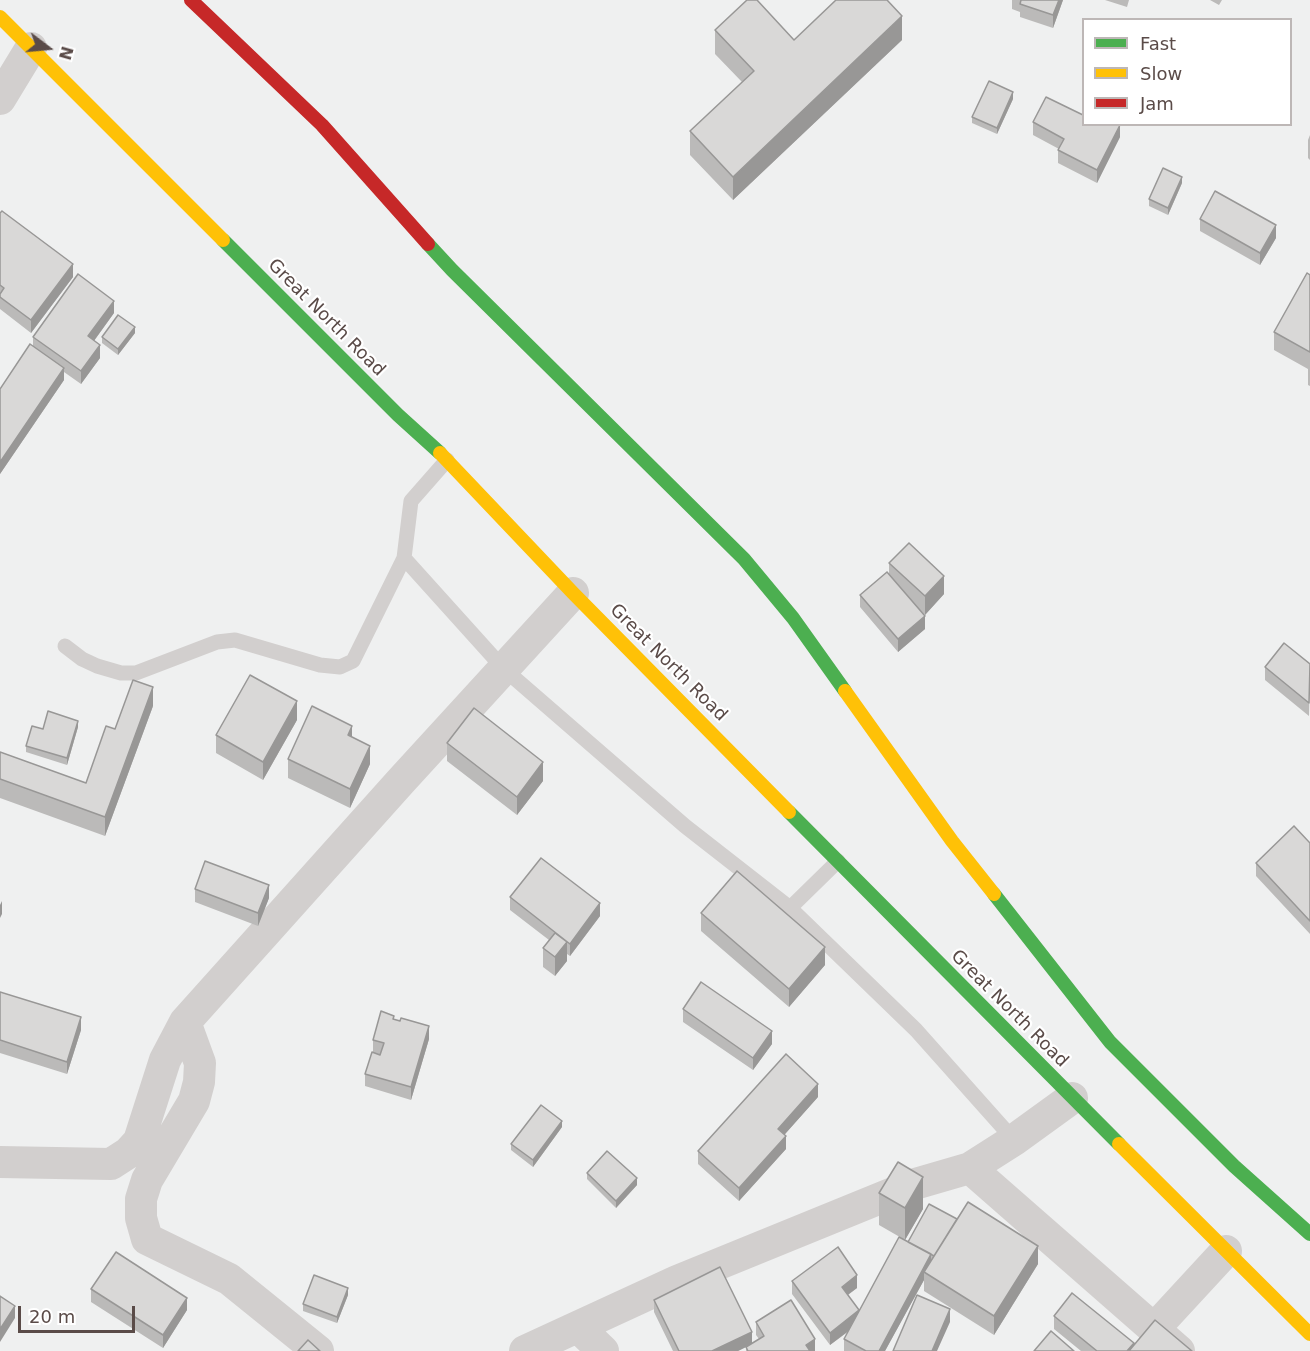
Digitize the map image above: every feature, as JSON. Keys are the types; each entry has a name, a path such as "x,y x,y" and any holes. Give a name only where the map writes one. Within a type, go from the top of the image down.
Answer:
{"main road":[{"path":"191,0 322,125 452,270 744,559 793,618 952,841 1110,1042 1234,1166 1310,1234"},
{"name":"Great North Road","path":"0,17 398,416 447,460 573,593 1072,1098 1310,1334"}],"street":[{"path":"0,99 31,48"},
{"path":"0,1162 111,1164 128,1153 139,1141 165,1060 185,1022 573,593"},
{"path":"185,1022 200,1063 199,1082 194,1101 147,1180 141,1199 141,1218 147,1239 229,1280 318,1351"},
{"path":"525,1351 677,1281 915,1184 970,1168 1014,1140 1072,1098"},
{"path":"970,1168 1179,1351"},
{"path":"1155,1329 1226,1251"},
{"path":"578,1327 603,1351"}],"lane":[{"path":"65,646 82,659 121,673 136,673 217,642 235,640 320,665 340,667 353,661 404,558 411,501 447,460"},
{"path":"404,558 504,669 685,826 790,908 916,1030 1014,1140"},
{"path":"790,908 838,861"}],"building":[{"path":"747,0 757,0 794,40 836,0 887,0 902,16 733,177 690,131 754,71 715,30"},
{"path":"1021,0 1059,0 1053,15 1020,4"},
{"path":"989,81 1013,92 997,128 972,117"},
{"path":"1046,97 1082,115 1082,126 1119,126 1097,170 1058,150 1064,139 1033,122"},
{"path":"1163,168 1182,177 1168,208 1149,199"},
{"path":"1215,191 1276,225 1260,253 1200,219"},
{"path":"2,211 73,264 31,320 0,297 4,288 0,285 0,213"},
{"path":"1307,273 1310,275 1310,352 1274,332"},
{"path":"78,274 114,301 88,336 100,345 81,371 33,337"},
{"path":"118,315 135,327 118,349 102,337"},
{"path":"30,344 64,368 0,462 0,389"},
{"path":"909,543 944,576 925,596 889,563"},
{"path":"887,572 925,616 898,639 860,595"},
{"path":"1284,643 1310,664 1309,703 1265,667"},
{"path":"250,675 297,701 263,762 216,735"},
{"path":"133,680 153,687 105,817 0,779 0,752 86,783 106,726 115,729"},
{"path":"312,706 352,726 348,735 370,746 350,789 288,759"},
{"path":"474,708 543,762 517,797 447,743"},
{"path":"48,711 78,721 67,758 26,746 32,726 43,729"},
{"path":"1294,826 1310,843 1310,921 1256,863"},
{"path":"541,858 600,903 570,944 510,897"},
{"path":"205,861 269,885 258,913 195,889"},
{"path":"737,871 825,947 789,989 701,913"},
{"path":"555,933 567,942 555,957 543,948"},
{"path":"701,982 772,1031 753,1058 683,1009"},
{"path":"0,992 81,1017 67,1062 0,1040"},
{"path":"381,1011 394,1016 393,1019 400,1021 401,1018 429,1026 411,1087 365,1074 372,1052 380,1055 384,1043 373,1040"},
{"path":"786,1054 818,1084 778,1129 786,1136 739,1188 698,1151"},
{"path":"541,1105 562,1121 533,1160 511,1144"},
{"path":"607,1151 637,1178 616,1201 587,1173"},
{"path":"898,1162 923,1177 905,1208 879,1193"},
{"path":"968,1202 1038,1246 994,1316 924,1272"},
{"path":"929,1204 957,1219 934,1256 908,1242"},
{"path":"899,1237 931,1254 879,1351 866,1351 844,1339"},
{"path":"838,1247 857,1275 842,1287 859,1310 830,1333 792,1281"},
{"path":"116,1252 187,1298 163,1335 91,1289"},
{"path":"720,1267 752,1332 712,1351 679,1351 654,1300"},
{"path":"314,1275 348,1288 337,1317 303,1304"},
{"path":"1072,1293 1134,1343 1127,1351 1097,1351 1054,1316"},
{"path":"917,1295 950,1309 932,1351 893,1351"},
{"path":"0,1296 15,1306 0,1329"},
{"path":"791,1300 815,1339 806,1345 810,1351 748,1351 746,1347 764,1336 756,1322"},
{"path":"1155,1320 1192,1351 1129,1351"},
{"path":"1051,1331 1074,1351 1034,1351"},
{"path":"308,1340 320,1351 298,1351"}],"traffic: fast":[{"path":"223,240 398,415 440,453"},
{"path":"428,244 744,559 793,618 845,691"},
{"path":"789,812 1119,1144"},
{"path":"994,894 1110,1042 1234,1166 1310,1234"}],"traffic: slow":[{"path":"0,17 223,240"},
{"path":"440,453 573,593 789,812"},
{"path":"845,691 952,841 994,894"},
{"path":"1119,1144 1310,1334"}],"traffic: jam":[{"path":"191,0 322,125 428,244"}]}
